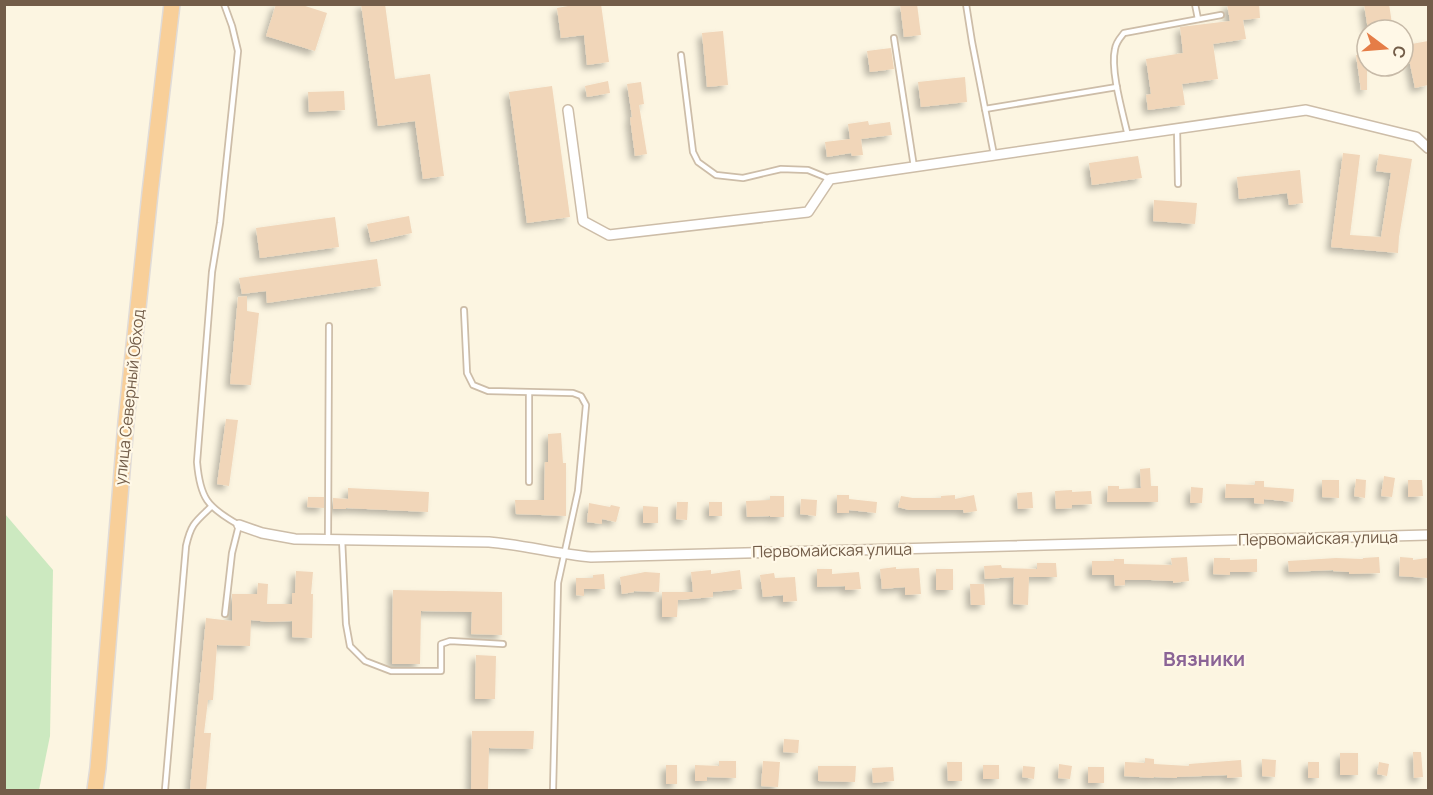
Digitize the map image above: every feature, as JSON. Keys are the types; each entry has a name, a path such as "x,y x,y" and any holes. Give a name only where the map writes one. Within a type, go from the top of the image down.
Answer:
{"highway":[{"name":"улица Северный Обход","path":"95,790 126,422 172,4"}],"street":[{"path":"568,110 584,221 609,235 808,212 830,179 1306,110 1416,137 1428,148"},
{"name":"Первомайская улица","path":"239,525 262,533 295,539 489,542 591,556 1428,535"}],"lane":[{"path":"224,4 238,51 220,223 212,272 197,462 198,483 211,507 239,525 232,553 225,614"},
{"path":"966,4 994,155"},
{"path":"1196,4 1198,19"},
{"path":"1128,136 1117,87 1114,50 1118,40 1125,33 1221,15"},
{"path":"894,38 914,167"},
{"path":"681,55 693,152 698,162 716,175 743,178 781,169 808,170 830,179"},
{"path":"985,109 1117,87"},
{"path":"1177,129 1178,184"},
{"path":"464,310 467,373 473,385 489,391 573,393 581,396 586,405 578,491 558,583 553,790"},
{"path":"328,539 329,326"},
{"path":"529,393 529,482"},
{"path":"165,790 186,546 190,530 211,507"},
{"path":"342,540 346,624 350,646 365,661 391,671 441,670 441,644 450,640 503,644"}],"green space":[{"path":"5,514 53,570 50,736 39,790 5,790"}],"building":[{"path":"276,4 299,4 327,13 315,51 266,36"},
{"path":"361,4 385,4 395,79 430,74 444,176 423,179 415,121 378,126"},
{"path":"579,4 601,4 609,62 587,65 584,35 561,38 557,8"},
{"path":"900,4 917,4 921,35 904,37"},
{"path":"1227,4 1259,4 1260,18 1243,20 1246,39 1213,44 1218,79 1182,84 1185,105 1148,110 1146,95 1151,94 1146,59 1183,53 1180,27 1230,21"},
{"path":"1364,4 1389,4 1391,18 1366,18"},
{"path":"723,31 728,85 707,87 702,33"},
{"path":"1428,41 1428,85 1415,88 1413,78 1415,78 1415,43"},
{"path":"891,48 894,69 870,72 867,51"},
{"path":"965,77 967,102 921,107 918,82"},
{"path":"1359,78 1367,78 1367,90 1361,90"},
{"path":"608,81 610,93 587,97 585,86"},
{"path":"641,82 644,104 639,105 647,154 635,156 627,84"},
{"path":"552,86 570,217 527,223 509,92"},
{"path":"344,91 345,110 309,112 308,92"},
{"path":"868,121 869,125 890,122 892,135 861,139 863,155 852,156 851,153 827,157 825,142 850,139 848,124"},
{"path":"1343,153 1360,155 1350,235 1381,237 1391,173 1376,171 1379,154 1412,159 1398,253 1331,247"},
{"path":"1138,156 1142,178 1092,185 1089,163"},
{"path":"1300,170 1303,203 1289,205 1287,193 1239,199 1237,177"},
{"path":"1154,200 1197,203 1195,224 1153,221"},
{"path":"409,216 412,233 371,242 367,224"},
{"path":"335,217 339,247 260,258 256,228"},
{"path":"377,259 381,286 267,303 266,291 242,294 239,278"},
{"path":"247,296 247,311 259,313 251,385 230,384 238,297"},
{"path":"226,419 238,420 229,486 217,484"},
{"path":"561,433 563,463 566,463 566,516 516,514 515,500 544,500 548,434"},
{"path":"1150,468 1151,486 1158,486 1158,502 1107,502 1108,486 1119,486 1119,489 1141,488 1140,469"},
{"path":"1384,476 1395,478 1392,497 1381,496"},
{"path":"1356,479 1366,480 1365,498 1354,496"},
{"path":"1322,480 1339,480 1339,498 1322,497"},
{"path":"1408,480 1422,480 1423,496 1408,497"},
{"path":"1255,481 1264,481 1264,487 1294,489 1293,502 1264,499 1264,504 1254,503 1254,498 1225,498 1226,484 1255,485"},
{"path":"1191,487 1203,488 1202,503 1190,503"},
{"path":"348,488 429,492 428,512 333,509 333,498 348,499"},
{"path":"1072,490 1072,492 1091,491 1092,504 1056,509 1055,491"},
{"path":"1032,492 1033,508 1018,509 1017,493"},
{"path":"837,495 849,495 849,499 877,502 876,513 849,510 849,513 837,513"},
{"path":"955,495 955,499 974,495 977,511 964,513 963,510 909,510 898,507 901,496 941,498 941,496"},
{"path":"770,496 784,496 784,517 747,517 746,501 770,500"},
{"path":"308,497 324,497 324,508 307,507"},
{"path":"801,499 817,500 816,516 800,514"},
{"path":"677,502 688,502 687,520 676,519"},
{"path":"709,502 722,502 722,516 709,516"},
{"path":"589,503 620,507 616,522 602,519 602,524 587,522"},
{"path":"643,506 658,507 658,523 643,523"},
{"path":"1187,557 1189,581 1173,583 1173,581 1125,580 1125,585 1115,586 1114,575 1092,575 1092,561 1124,559 1124,564 1172,565 1171,558"},
{"path":"1379,557 1380,573 1349,574 1349,572 1333,570 1289,572 1288,561"},
{"path":"1400,557 1413,558 1413,560 1427,558 1428,578 1399,576"},
{"path":"1214,558 1257,559 1257,572 1213,574"},
{"path":"1037,563 1056,563 1057,577 1029,577 1028,605 1013,604 1014,577 985,579 984,566 1001,565 1002,568 1037,569"},
{"path":"896,567 896,569 919,568 921,594 905,595 905,587 882,589 880,569"},
{"path":"817,569 832,569 832,574 859,572 861,589 845,590 845,586 817,587"},
{"path":"936,569 953,569 953,590 936,590"},
{"path":"711,570 711,574 740,570 742,589 713,592 713,597 678,600 677,617 662,617 662,592 693,592 691,572"},
{"path":"296,571 313,572 312,638 292,637 292,621 251,620 250,646 217,645 213,700 208,700 204,733 211,733 206,790 190,790 206,618 232,621 232,594 257,594 258,583 268,584 267,604 292,604"},
{"path":"645,572 660,573 659,592 634,591 622,594 620,577"},
{"path":"774,573 775,578 795,577 797,601 783,602 783,595 763,597 760,575"},
{"path":"604,574 605,589 584,589 584,596 576,595 576,578 593,578 593,575"},
{"path":"970,584 984,584 985,605 971,605"},
{"path":"393,590 502,592 502,635 471,634 472,612 421,611 420,664 392,664"},
{"path":"476,655 496,656 495,699 475,699"},
{"path":"472,731 534,731 533,749 489,748 488,790 471,790"},
{"path":"784,739 799,740 798,753 783,752"},
{"path":"1413,752 1421,752 1423,777 1414,778"},
{"path":"1340,753 1358,753 1358,775 1340,775"},
{"path":"1145,758 1154,759 1154,764 1189,766 1189,764 1241,760 1242,777 1227,778 1227,775 1177,778 1124,776 1125,762 1145,763"},
{"path":"1262,759 1276,760 1275,777 1262,776"},
{"path":"719,761 736,761 736,778 707,777 707,781 695,781 695,765 719,766"},
{"path":"763,761 780,762 778,787 761,786"},
{"path":"947,762 962,762 962,781 948,781"},
{"path":"1308,762 1319,762 1319,778 1308,778"},
{"path":"1379,762 1389,764 1387,776 1377,774"},
{"path":"1059,764 1072,766 1070,779 1058,778"},
{"path":"666,765 677,765 677,784 666,784"},
{"path":"983,765 999,765 999,779 983,779"},
{"path":"818,766 856,766 855,782 818,781"},
{"path":"1023,766 1035,767 1034,779 1022,777"},
{"path":"893,767 894,781 873,783 872,768"},
{"path":"1088,767 1104,767 1104,783 1088,783"}],"district":[{"name":"Вязники","path":"1204,658"}]}
